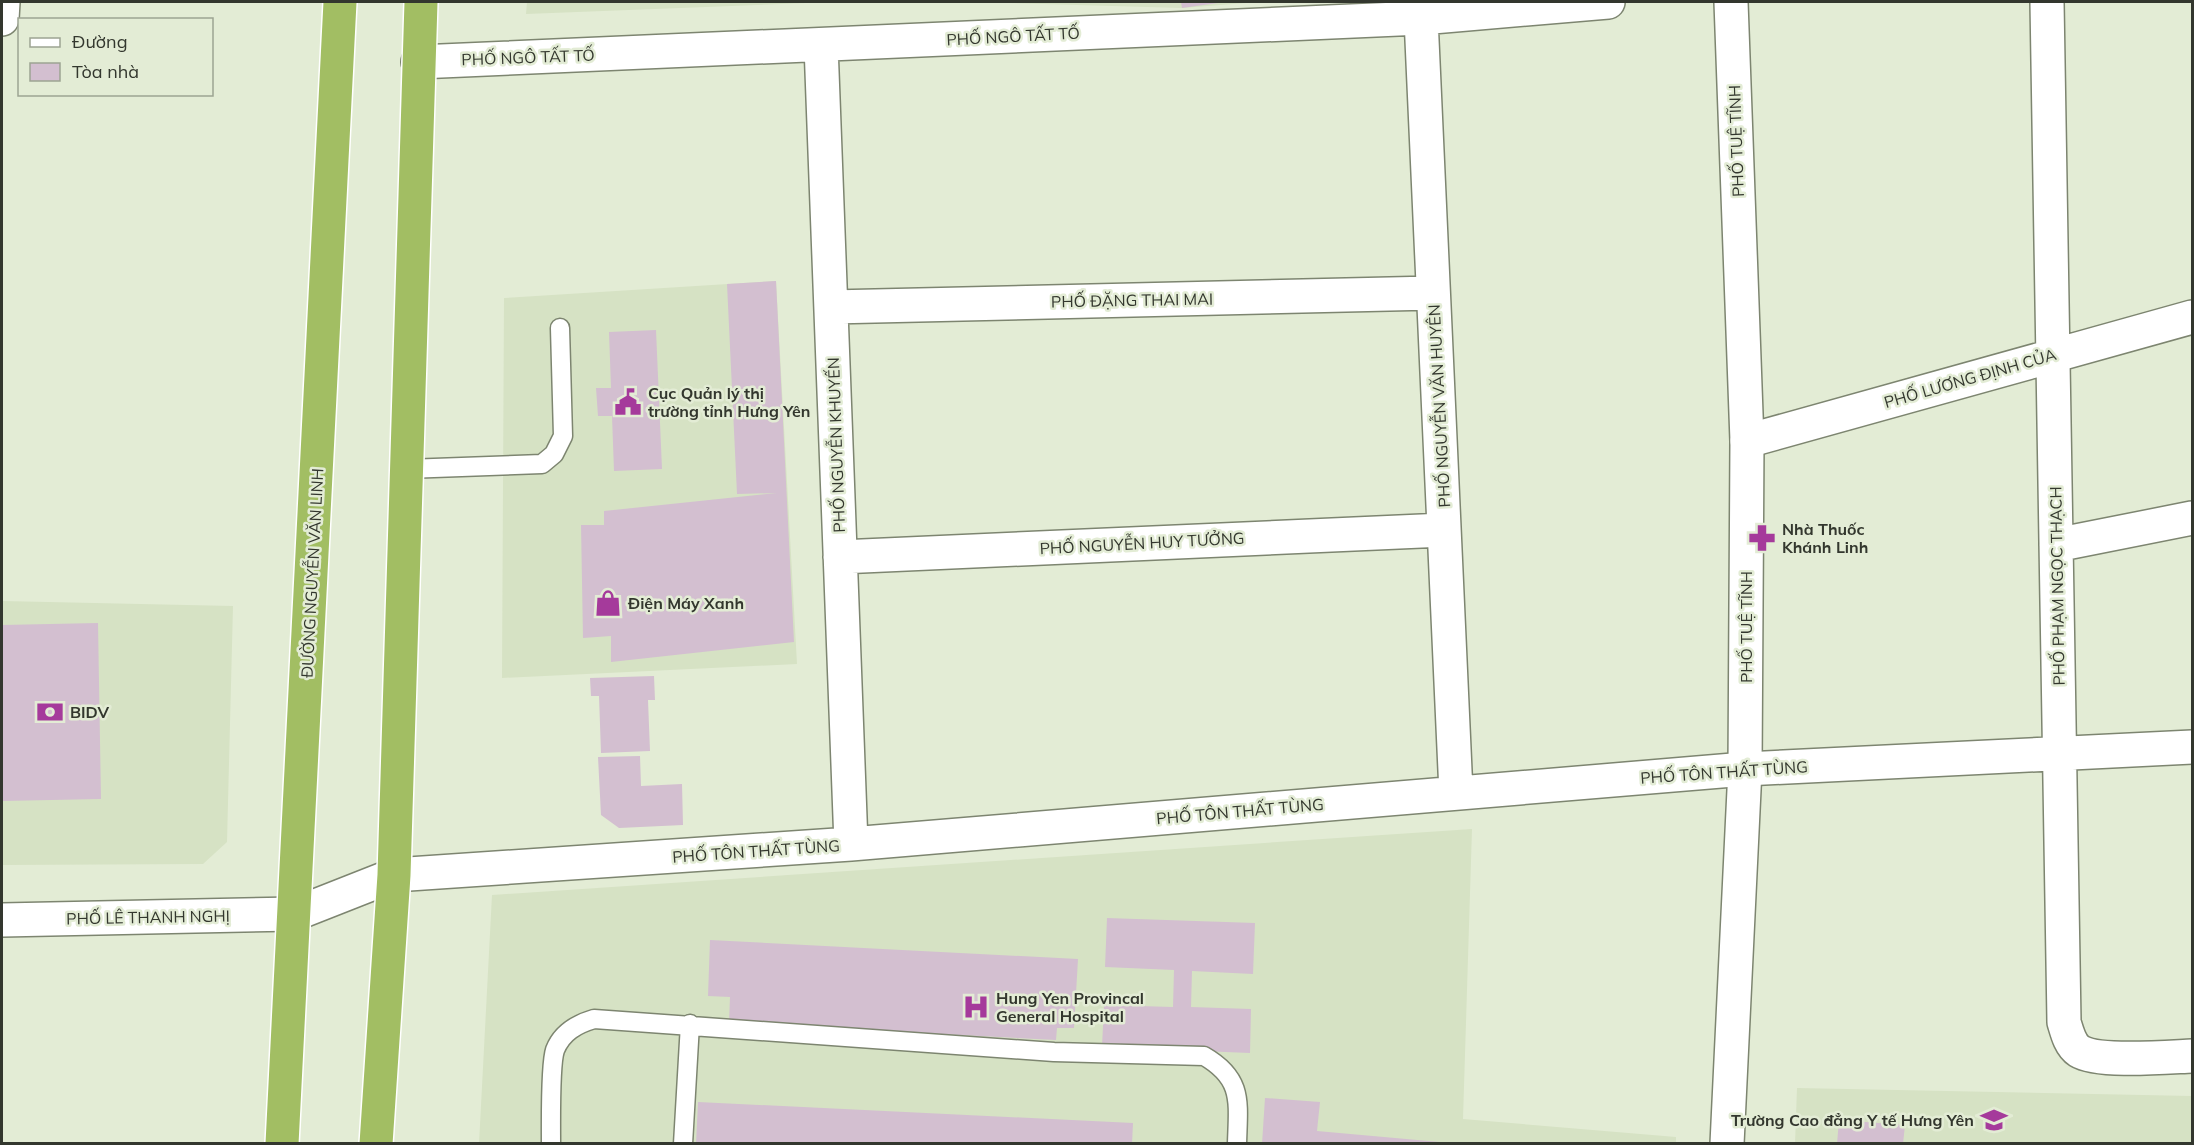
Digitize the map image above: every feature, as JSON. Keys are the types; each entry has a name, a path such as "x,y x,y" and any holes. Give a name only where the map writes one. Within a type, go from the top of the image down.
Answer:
{"highway":[{"name":"ĐƯỜNG NGUYỄN VĂN LINH","path":"282,1143 340,2"},
{"path":"376,1143 394,875 421,2"}],"street":[{"path":"2,16 3,2"},
{"name":"PHỐ NGÔ TẤT TỐ","path":"418,62 1421,18 1608,2"},
{"name":"PHỐ TUỆ TĨNH","path":"1727,1143 1745,769 1747,441 1731,2"},
{"name":"PHỐ PHẠM NGỌC THẠCH","path":"2047,2 2064,1022 2069,1038 2078,1051 2095,1058 2193,1056"},
{"name":"PHỐ NGUYỄN VĂN HUYÊN","path":"1421,18 1456,793"},
{"name":"PHỐ NGUYỄN KHUYẾN","path":"821,45 851,844"},
{"name":"PHỐ ĐẶNG THAI MAI","path":"831,307 1433,292"},
{"name":"PHỐ LƯƠNG ĐỊNH CỦA","path":"1747,441 2193,317"},
{"path":"2056,545 2193,518"},
{"name":"PHỐ NGUYỄN HUY TƯỞNG","path":"840,557 1444,530"},
{"name":"PHỐ TÔN THẤT TÙNG","path":"295,914 394,875 851,844 1745,769 2193,747"},
{"name":"PHỐ LÊ THANH NGHỊ","path":"2,920 295,914"}],"lane":[{"path":"406,469 542,464 554,454 563,436 560,328"},
{"path":"550,1143 555,1051 566,1033 594,1019 690,1024 1054,1052 1204,1056 1219,1065 1233,1080 1239,1102 1237,1143"},
{"path":"683,1143 690,1024"}],"shaded area":[{"path":"527,2 831,2 526,14"},
{"path":"973,2 1259,2 1182,8"},
{"path":"776,281 797,664 502,678 504,298"},
{"path":"2,601 233,606 227,842 203,864 2,865"},
{"name":"Hung Yen Provincal General Hospital","path":"1472,829 1463,1119 1676,1137 1676,1144 479,1144 492,895"},
{"name":"Trường Cao đẳng Y tế Hưng Yên","path":"1797,1088 2192,1096 2192,1143 1795,1144"}],"building":[{"path":"1181,2 1218,2 1218,3 1182,8"},
{"path":"776,281 794,642 611,662 611,636 583,638 581,525 604,525 604,511 777,493 737,494 727,284"},
{"name":"Cục Quản lý thị trường tỉnh Hưng Yên","path":"656,330 662,469 614,471 612,416 598,416 596,388 611,388 609,332"},
{"name":"BIDV","path":"98,623 101,799 2,801 2,625"},
{"path":"654,676 655,700 648,700 650,751 601,753 599,696 591,696 590,678"},
{"path":"640,756 641,786 682,784 683,825 619,828 601,815 598,757"},
{"path":"1107,918 1255,923 1253,974 1192,971 1191,1007 1251,1009 1250,1053 1102,1047 1104,1005 1173,1007 1174,970 1105,967"},
{"path":"710,940 1078,959 1074,1028 1057,1028 1056,1040 729,1023 730,997 708,996"},
{"path":"1265,1098 1320,1102 1317,1131 1462,1144 1262,1144"},
{"path":"698,1102 1133,1123 1132,1144 696,1144"},
{"path":"1839,1120 1905,1125 1903,1144 1837,1144"}],"place":[{"name":"Cục Quản lý thị trường tỉnh Hưng Yên","path":"628,402"},
{"name":"Nhà Thuốc Khánh Linh","path":"1762,538"},
{"name":"Điện Máy Xanh","path":"608,603"},
{"name":"BIDV","path":"50,712"},
{"name":"Hung Yen Provincal General Hospital","path":"976,1007"},
{"name":"Trường Cao đẳng Y tế Hưng Yên","path":"1994,1120"}]}
